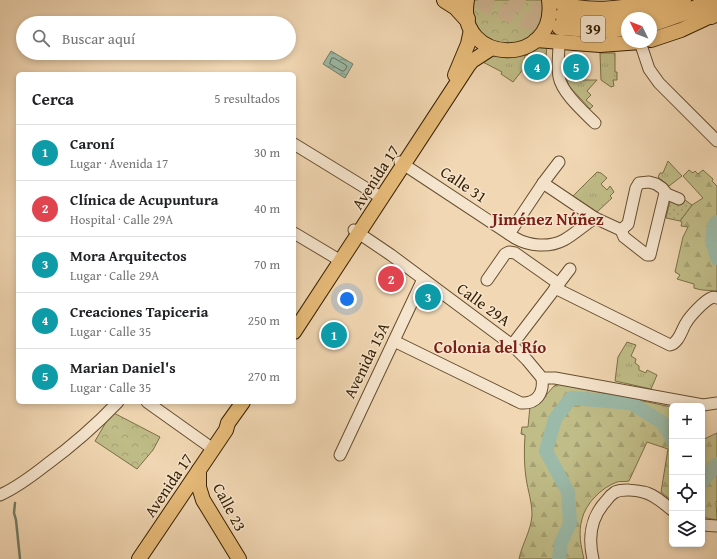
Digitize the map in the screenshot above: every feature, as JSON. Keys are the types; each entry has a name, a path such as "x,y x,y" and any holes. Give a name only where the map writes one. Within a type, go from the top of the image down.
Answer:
{"highway":[{"path":"445,0 456,7 469,25"},
{"name":"39","path":"644,12 683,0"},
{"path":"657,22 694,9 712,0"},
{"name":"39","path":"621,15 562,21 611,30 621,29"}],"main road":[{"name":"Avenida 17","path":"402,163 454,76 468,44 469,25 466,12 467,0"},
{"path":"469,25 480,41 492,48 503,51 515,51 526,47 536,40 544,30 549,19 549,0"},
{"path":"554,0 578,8 611,8 639,5 655,0"},
{"path":"657,38 715,18"},
{"path":"536,40 600,45 621,43"},
{"name":"Avenida 17","path":"296,319 468,66 476,58 492,48"},
{"name":"Avenida 17","path":"296,329 338,259"},
{"name":"Avenida 17","path":"139,559 226,430 228,423 242,404"},
{"name":"Avenida 17","path":"226,430 232,426 247,404"},
{"name":"Calle 23","path":"199,469 199,487 204,500 239,559"},
{"path":"177,503 190,500 207,506"}],"street":[{"path":"559,43 559,76 562,85 571,98 595,123"},
{"path":"643,48 649,69 657,80 717,141"},
{"path":"296,145 380,197"},
{"path":"509,234 559,162"},
{"name":"Calle 31","path":"402,163 520,241 539,245 558,242 570,236 595,218"},
{"path":"621,230 628,224 636,188 639,183 649,182 656,184 662,188 665,193 679,199"},
{"path":"544,183 595,218 621,230 624,237 648,256 650,255 665,193"},
{"name":"Calle 29A","path":"356,232 423,279 512,345 542,378"},
{"path":"296,234 338,259"},
{"path":"512,253 520,241"},
{"path":"487,280 505,254 509,252 512,253 557,286 670,345 673,345 676,342 686,323 694,313 710,298 717,298"},
{"path":"512,345 570,269"},
{"name":"Avenida 15A","path":"340,455 423,279"},
{"path":"394,341 521,403 528,403 536,399 544,387 542,378 562,379 699,404 717,404"},
{"path":"0,495 33,475 70,448 99,422 116,404"},
{"path":"150,404 213,449"},
{"path":"593,559 590,543 593,522 603,504 615,492 634,490 644,492 656,498 669,508"},
{"path":"705,525 717,526"}],"green space":[{"path":"473,0 544,0 542,27 518,47 487,41 474,25"},
{"path":"547,45 546,57 525,55 524,68 513,82 501,74 502,72 477,59 480,56 526,50"},
{"path":"600,53 615,53 615,72 617,72 617,80 613,80 614,86 611,87 601,80"},
{"path":"566,77 584,80 597,80 587,91 591,95 586,100 593,106 590,109 569,86"},
{"path":"668,161 682,176 669,186 658,177 660,173 663,173"},
{"path":"689,170 693,173 695,171 698,174 703,170 713,179 712,181 717,186 717,291 694,288 694,284 677,279 680,275 675,272 683,237 688,227 681,226 682,222 680,221 692,205 703,198 683,176"},
{"path":"597,172 601,173 607,178 601,184 607,190 610,186 614,192 610,196 612,198 597,212 573,196"},
{"path":"685,200 692,205 680,221 666,218 670,201 681,203"},
{"path":"627,342 636,345 631,356 636,359 635,363 639,366 639,370 646,373 647,370 657,375 651,389 615,381 618,357"},
{"path":"559,384 669,406 669,499 661,492 668,449 647,442 629,481 617,482 605,488 587,507 580,529 584,559 519,559 530,527 532,515 525,467 525,435 521,434 522,427 528,427 530,406 547,394 554,386"},
{"path":"112,412 160,437 153,450 137,469 95,441"},
{"path":"717,433 717,520 705,518 705,439"}],"water":[{"path":"331,51 353,64 345,78 323,64"}],"waterway":[{"path":"717,222 714,225 712,240 717,258"},
{"path":"559,559 561,543 570,523 568,492 546,451 555,419 571,398 631,403 663,423 669,434"},
{"path":"705,478 717,464"},
{"path":"15,503 14,513 20,559"}],"tunnel":[{"path":"478,0 490,7 527,21 560,27"},
{"path":"509,0 531,9 562,15"}],"place":[{"name":"Creaciones Tapiceria","path":"537,67"},
{"name":"Marian Daniel's","path":"576,67"},
{"name":"Clínica de Acupuntura","path":"391,279"},
{"name":"Mora Arquitectos","path":"428,297"},
{"name":"Caroní","path":"334,335"}],"district":[{"name":"Jiménez Núñez","path":"548,219"},
{"name":"Colonia del Río","path":"490,347"}]}
